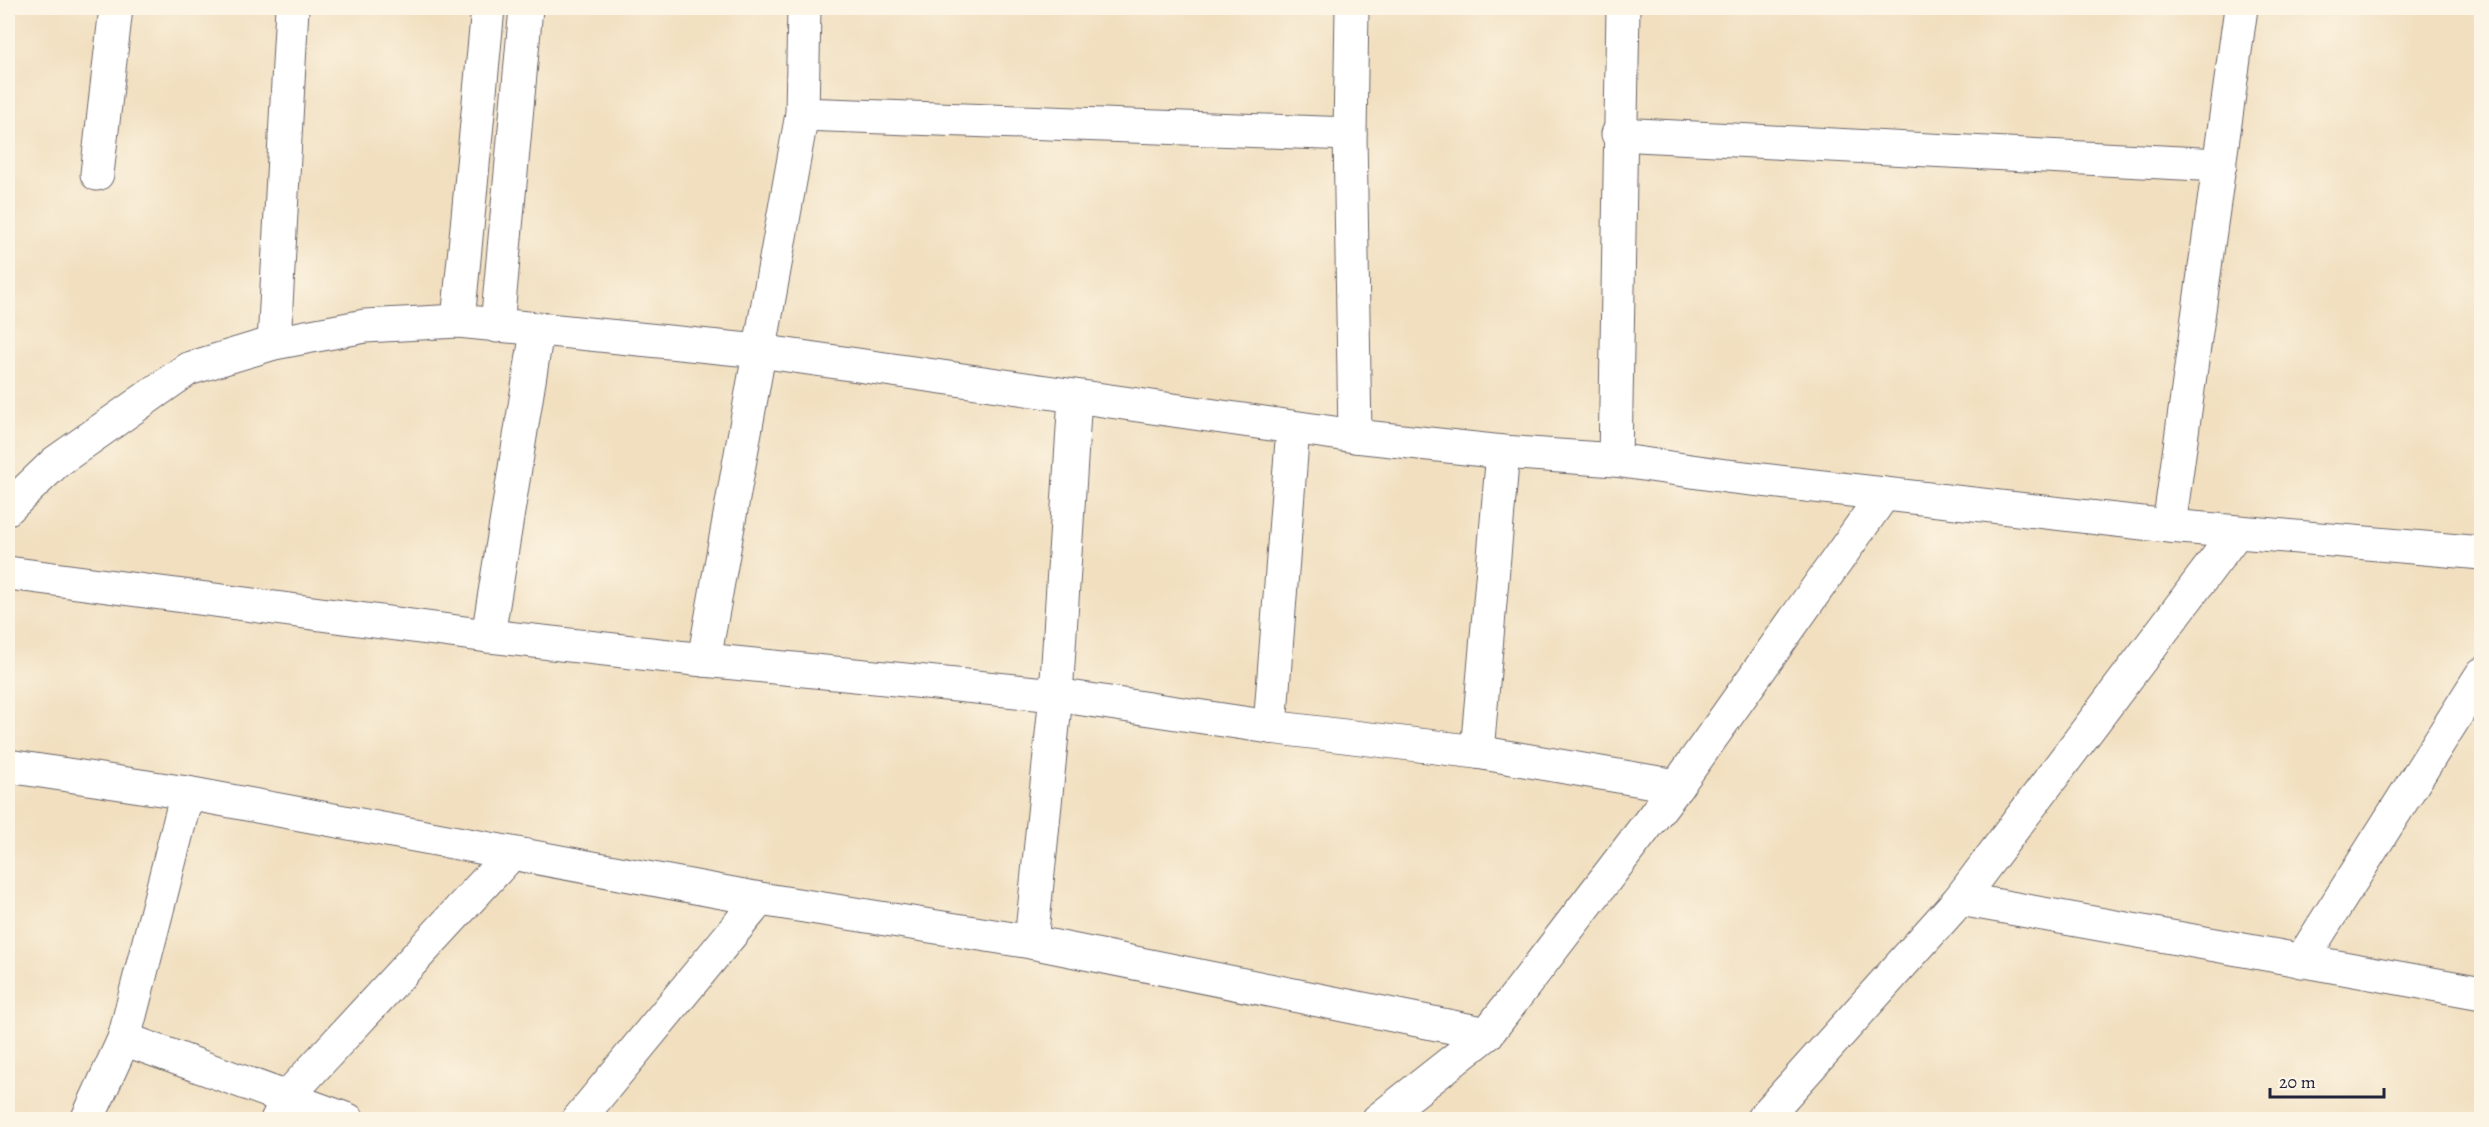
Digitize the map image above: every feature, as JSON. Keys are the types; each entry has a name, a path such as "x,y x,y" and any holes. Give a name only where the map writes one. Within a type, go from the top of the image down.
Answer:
{"street":[{"path":"97,174 116,8"},
{"path":"274,344 292,8"},
{"path":"458,321 488,8"},
{"path":"497,326 526,8"},
{"path":"704,660 802,114 804,8"},
{"path":"1353,8 1350,134 1355,436"},
{"path":"1615,460 1618,134 1623,8"},
{"path":"2169,526 2241,8"},
{"path":"802,114 1350,134"},
{"path":"1618,134 2220,165"},
{"path":"8,508 56,462 188,369 274,344 365,326 458,321 537,331 759,351 1355,436 1503,452 1615,460 1884,494 2236,533 2481,553"},
{"path":"488,636 537,331"},
{"path":"1031,942 1056,695 1075,397"},
{"path":"1270,728 1293,428"},
{"path":"1477,752 1503,452"},
{"path":"1378,1119 1487,1034 1677,786 1884,494"},
{"path":"1762,1119 1960,899 2236,533"},
{"path":"8,573 488,636 1056,695 1270,728 1477,752 1677,786"},
{"path":"2301,961 2481,674"},
{"path":"8,766 187,793 760,899 1031,942 1487,1034"},
{"path":"87,1119 124,1039 187,793"},
{"path":"283,1108 511,854"},
{"path":"578,1119 760,899"},
{"path":"1960,899 2481,993"},
{"path":"124,1039 283,1108 348,1119"}]}
